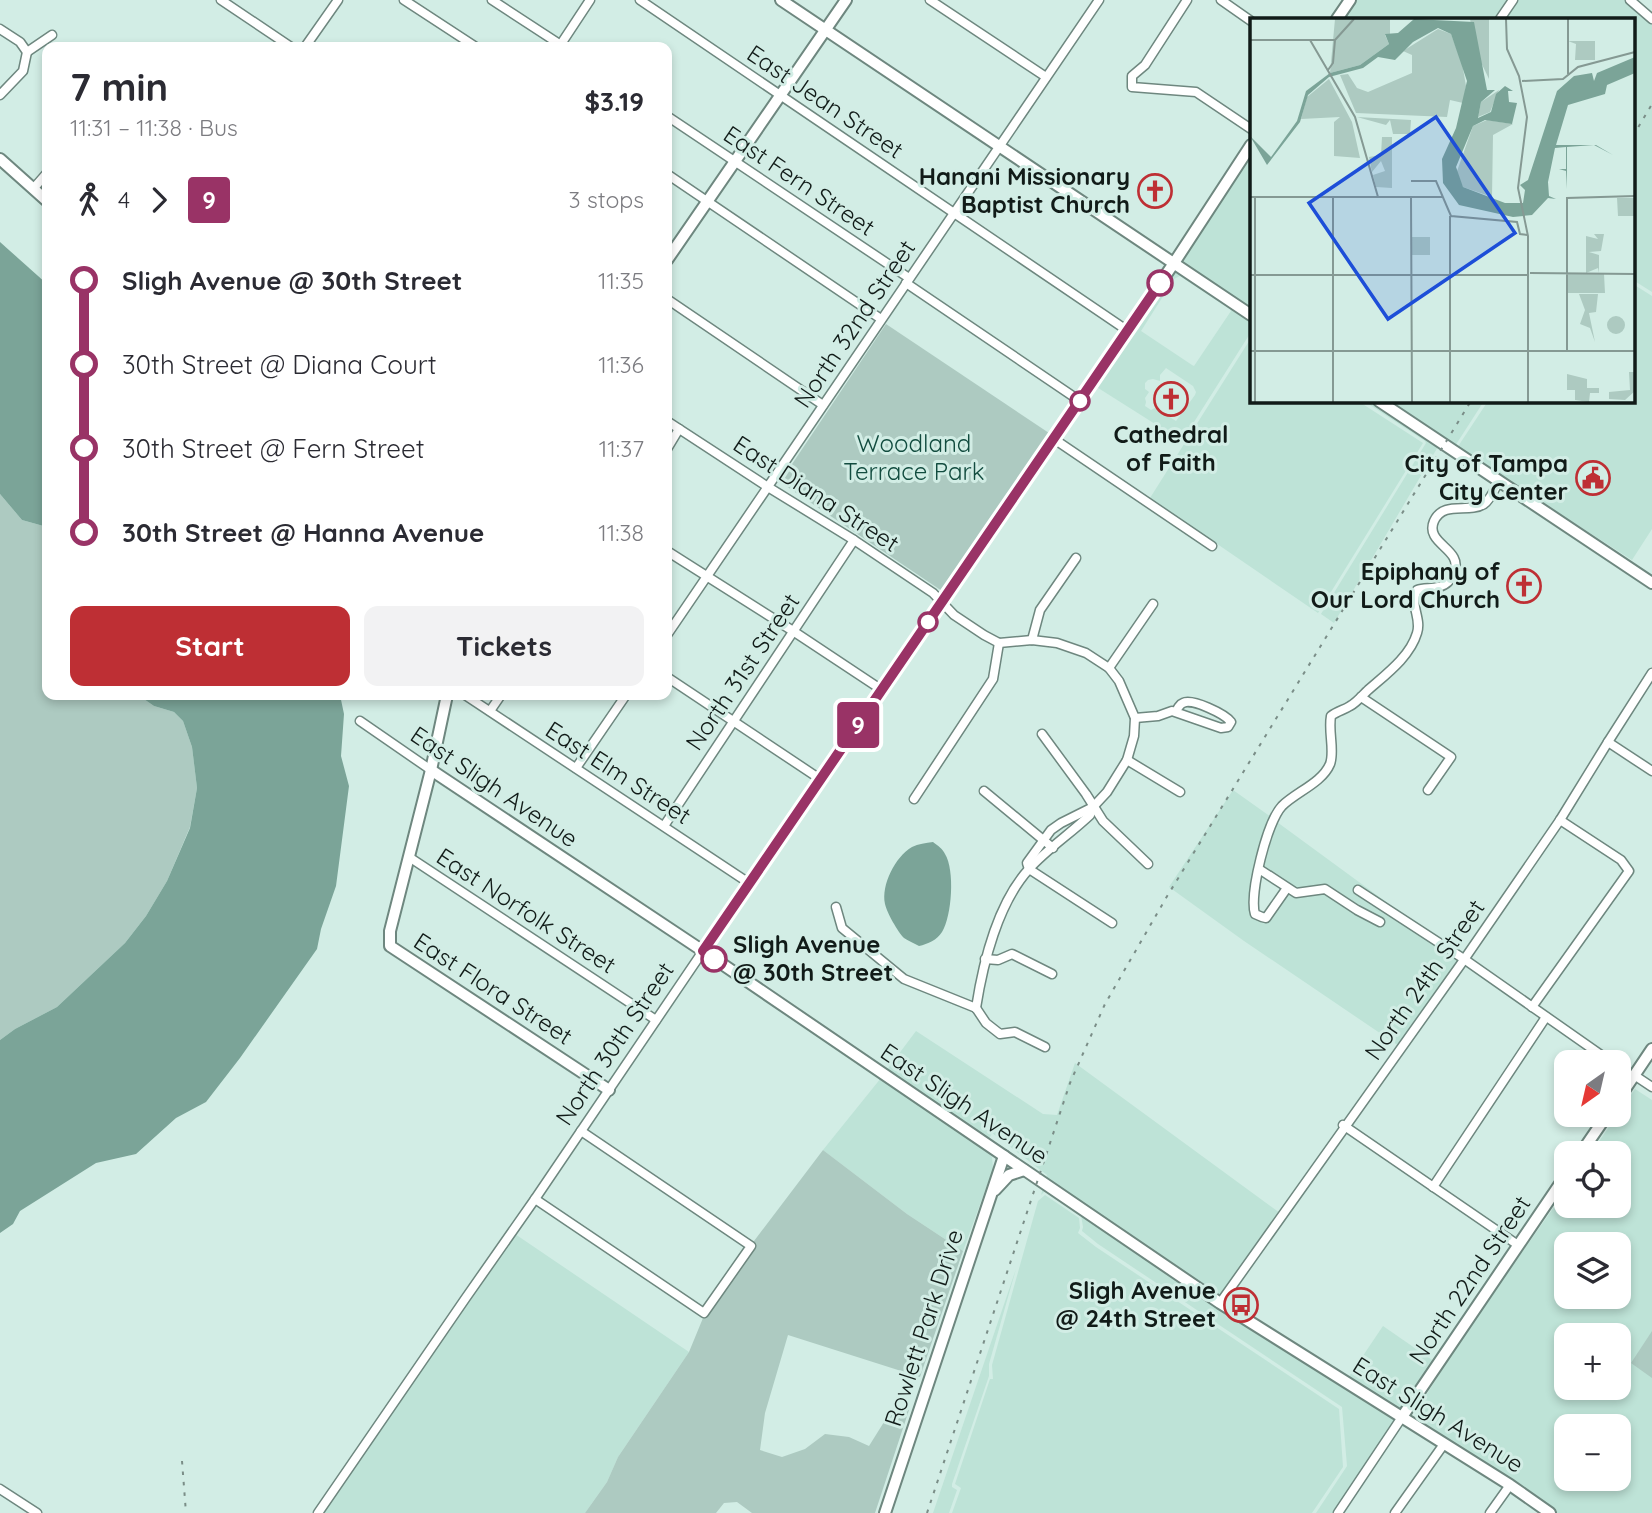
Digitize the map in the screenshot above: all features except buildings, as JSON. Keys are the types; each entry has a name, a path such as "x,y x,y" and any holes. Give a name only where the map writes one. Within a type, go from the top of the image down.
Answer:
{"street":[{"path":"220,0 283,42"},
{"path":"309,42 338,0"},
{"path":"404,0 468,42"},
{"path":"492,0 555,42"},
{"path":"564,42 590,0"},
{"name":"East Jean Street","path":"640,0 1128,331"},
{"path":"781,0 1250,314"},
{"path":"672,253 846,0"},
{"path":"930,0 1046,77"},
{"name":"North 32nd Street","path":"672,628 1099,0"},
{"path":"1187,0 1145,65 1132,76 1132,87 1196,92 1250,128"},
{"path":"1221,0 1250,20"},
{"path":"1338,18 1350,0"},
{"path":"1501,18 1513,0"},
{"path":"1630,0 1652,19"},
{"path":"0,29 20,42 27,52"},
{"path":"0,95 23,71 27,52 52,35"},
{"name":"East Fern Street","path":"672,119 1080,401"},
{"name":"North 30th Street","path":"318,1513 1128,331 1250,147"},
{"path":"0,159 42,197"},
{"path":"672,177 881,319"},
{"path":"33,189 42,179"},
{"path":"672,302 823,405"},
{"path":"1380,402 1652,583"},
{"name":"East Diana Street","path":"672,424 854,540 933,593 954,615 999,643"},
{"path":"672,441 680,429"},
{"path":"1054,439 1212,546"},
{"path":"1287,888 1266,918 1254,912 1259,869 1270,828 1278,812 1329,766 1332,756 1329,734 1331,716 1351,706 1404,657 1419,628 1414,596 1417,590 1435,588 1448,582 1453,574 1457,566 1455,559 1433,535 1433,524 1437,517 1450,508 1462,509 1482,505 1499,481"},
{"name":"North 31st Street","path":"664,826 854,540"},
{"path":"672,554 882,690"},
{"path":"1032,640 1040,610 1076,558"},
{"path":"1109,668 1153,604"},
{"path":"914,799 993,679 999,643 1032,640 1057,643 1086,653 1109,668 1119,681 1135,718 1134,736 1127,760 1107,792 1093,807 1051,830 1027,863 1029,869 1112,923"},
{"name":"North 24th Street","path":"1220,1303 1560,820 1652,673"},
{"path":"672,680 820,779"},
{"path":"1362,696 1451,757 1428,790"},
{"path":"409,857 446,700"},
{"name":"East Elm Street","path":"473,700 749,883"},
{"path":"490,711 498,700"},
{"path":"576,768 623,700"},
{"path":"1135,718 1158,716 1172,711 1221,728 1228,727 1231,722 1215,710 1185,702 1176,712"},
{"name":"East Sligh Avenue","path":"360,722 703,951 1220,1303 1510,1485 1550,1513"},
{"path":"1042,734 1103,821 1148,864"},
{"path":"1608,741 1652,771"},
{"path":"1127,760 1180,792"},
{"path":"985,791 1053,848"},
{"path":"976,1008 985,959 1006,904 1029,869 1090,815 1093,807"},
{"path":"1532,1007 1629,871 1621,860 1560,820"},
{"name":"East Flora Street","path":"409,857 390,931 390,946 609,1090"},
{"name":"East Norfolk Street","path":"409,857 656,1020"},
{"path":"1259,869 1296,893 1325,889 1380,922"},
{"path":"1358,890 1464,959 1594,1050"},
{"path":"836,907 842,928 904,979 976,1008 986,1023 1000,1034 1015,1032 1045,1047"},
{"path":"985,959 998,960 1012,954 1052,974"},
{"path":"1433,1187 1546,1017"},
{"path":"1631,1079 1652,1049"},
{"path":"1633,1076 1652,1087"},
{"path":"1344,1126 1518,1245"},
{"path":"535,1199 704,1313 751,1246 581,1131"},
{"name":"Rowlett Park Drive","path":"885,1513 1003,1156"},
{"path":"991,1195 1009,1175 1024,1170"},
{"name":"North 22nd Street","path":"1340,1512 1554,1192"},
{"path":"1395,1513 1444,1444"},
{"path":"1490,1513 1510,1485"},
{"path":"0,1489 37,1513"}],"shaded area":[{"path":"1354,0 1508,0 1496,18 1342,18"},
{"path":"1517,0 1624,0 1652,24 1652,292 1634,281 1634,18 1505,18"},
{"path":"1250,154 1250,309 1180,261"},
{"path":"0,242 42,280 42,526 22,520 0,494"},
{"path":"1175,268 1250,319 1250,334 1182,441 1095,386","holes":["1180,276 1230,309 1194,366 1141,331 1174,279","1166,368 1193,386 1195,395 1176,421 1155,408 1151,410 1145,406 1145,398 1149,392 1145,389 1145,383 1153,379 1160,381 1160,375"]},
{"path":"1634,285 1652,296 1652,529 1632,560 1457,448 1487,402 1634,402"},
{"path":"1250,340 1250,402 1360,402 1423,443 1318,613 1150,498"},
{"path":"1366,402 1374,402 1439,445 1334,623 1321,614 1425,441"},
{"path":"1388,402 1483,402 1455,446"},
{"path":"145,700 341,700 344,714 341,756 349,786 336,886 317,949 206,1102 176,1118 136,1154 96,1163 20,1211 13,1224 0,1233 0,1040 57,1007 125,943 146,916 167,881 190,828 197,788 192,747 183,721 174,712 154,706"},
{"path":"1233,790 1271,817 1254,870 1250,898 1250,912 1253,917 1265,921 1288,893 1296,897 1323,893 1381,927 1385,921 1327,885 1297,889 1263,867 1277,822 1404,915 1358,885 1353,892 1459,960 1399,1046 1169,887"},
{"path":"933,842 943,850 948,861 950,905 940,935 919,946 904,938 893,922 885,904 885,888 900,857 914,846"},
{"path":"916,1031 1043,1114 1057,1115 1075,1063 1280,1213 1220,1298 1046,1180 1047,1175 992,1133 988,1141 886,1071"},
{"path":"881,1078 986,1150 992,1157 993,1169 963,1251 907,1214 823,1150"},
{"path":"1635,1089 1652,1100 1652,1513 1554,1513 1420,1421 1415,1413 1465,1333 1554,1207 1554,1218 1631,1218 1631,1141 1599,1141 1609,1127 1631,1127 1631,1095"},
{"path":"1043,1188 1397,1419 1334,1513 1316,1513 1347,1466 1342,1407 1098,1244 1082,1231 1081,1215 1047,1192 1041,1195"},
{"path":"1045,1195 1079,1218 1078,1233 1096,1247 1339,1409 1343,1467 1312,1513 952,1513 961,1488 955,1484 990,1379 993,1379 992,1365 1038,1201"},
{"path":"515,1234 689,1352 618,1457 607,1482 585,1513 322,1513"},
{"path":"1016,1269 989,1364 989,1376 952,1484 957,1490 949,1513 933,1513"},
{"path":"1383,1326 1435,1362 1401,1412 1348,1378"}],"green space":[{"name":"Woodland Terrace Park","path":"886,324 1049,433 942,591 780,482"},
{"path":"0,494 22,520 42,526 42,700 145,700 154,706 174,712 183,721 192,747 197,788 190,827 167,881 146,916 125,943 57,1007 0,1040"},
{"path":"823,1150 907,1214 963,1251 920,1377 788,1335 765,1413 760,1450 782,1457 805,1449 825,1434 849,1437 869,1446 894,1406 909,1410 875,1513 752,1513 737,1502 724,1503 716,1513 585,1513 607,1482 618,1457 689,1352 703,1318 756,1245 753,1242"},
{"path":"1652,1331 1652,1378 1631,1363"}],"railway":[{"path":"1634,134 1652,104"},
{"path":"927,1513 1070,1083 1105,1004 1166,898 1470,402"},
{"path":"182,1461 186,1513"}],"bus line":[{"name":"9","path":"714,959 703,951 1160,283"}],"place":[{"name":"Hanani Missionary Baptist Church","path":"1155,191"},
{"name":"Cathedral of Faith","path":"1171,399"},
{"name":"City of Tampa City Center","path":"1593,478"},
{"name":"Epiphany of Our Lord Church","path":"1524,586"},
{"name":"Sligh Avenue @ 30th Street","path":"714,959"},
{"name":"Sligh Avenue @ 24th Street","path":"1241,1305"}]}
